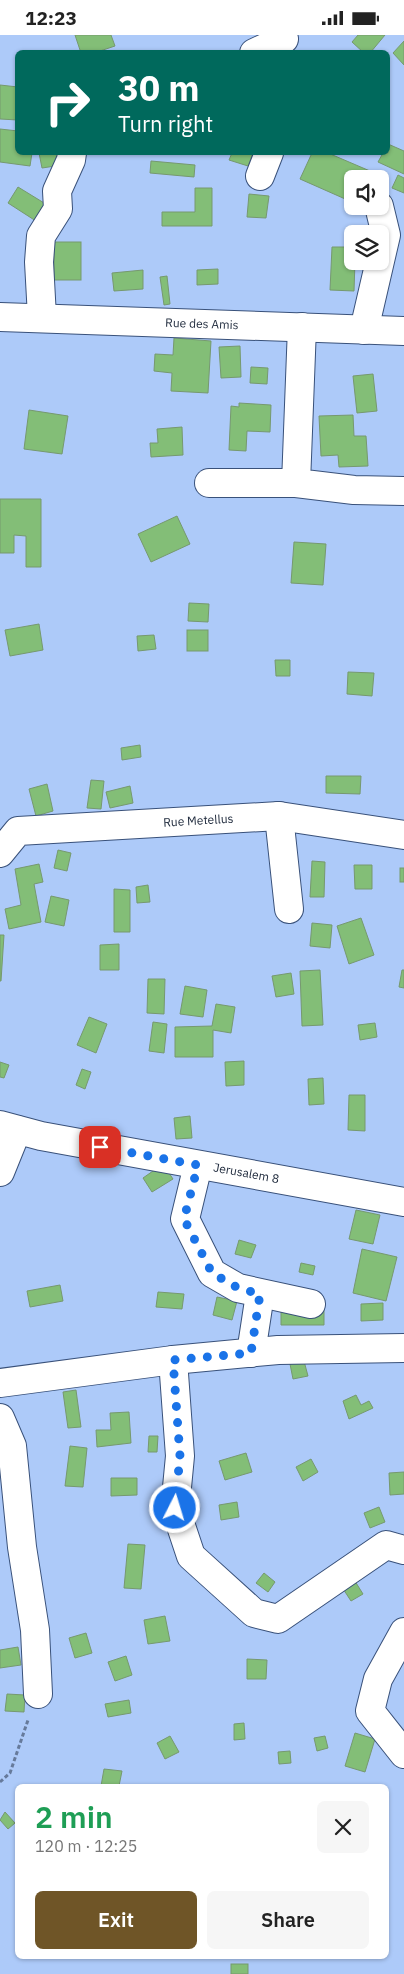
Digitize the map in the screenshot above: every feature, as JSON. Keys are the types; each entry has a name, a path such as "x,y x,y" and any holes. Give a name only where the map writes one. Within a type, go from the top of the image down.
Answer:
{"street":[{"path":"262,50 284,42"},
{"path":"42,317 39,262 41,236 58,209 57,191 71,161 72,155"},
{"path":"364,330 386,235 381,215"},
{"name":"Rue des Amis","path":"0,317 404,331"},
{"path":"296,483 302,327"},
{"path":"209,483 296,483 354,490 404,491"},
{"path":"279,816 289,909"},
{"name":"Rue Metellus","path":"0,853 18,831 279,816 404,835"},
{"path":"0,1173 9,1127"},
{"name":"Jerusalem 8","path":"9,1127 41,1136 404,1202"},
{"path":"198,1165 184,1219 212,1273 238,1288 311,1304"},
{"path":"251,1353 260,1294"},
{"path":"0,1383 173,1360 278,1350 404,1348"},
{"path":"173,1360 180,1456 175,1508 191,1556 238,1601 254,1613 278,1619 386,1545 404,1550"},
{"path":"0,1418 12,1447 9,1504 35,1630 38,1694"},
{"path":"404,1633 378,1679 370,1711 404,1754"}],"path":[{"path":"0,1782 10,1773 38,1694"}],"building":[{"path":"75,35 111,35 115,46 103,50 80,50"},
{"path":"358,35 385,35 372,50 361,50 352,42"},
{"path":"404,41 404,65 393,53"},
{"path":"0,85 15,87 15,120 0,119"},
{"path":"0,129 15,131 15,155 32,155 30,166 0,162"},
{"path":"390,145 404,151 404,174 378,162 382,155 390,155"},
{"path":"39,155 60,155 62,165 42,168"},
{"path":"231,155 252,155 248,166 229,160"},
{"path":"311,155 333,155 368,170 344,170 344,198 300,179"},
{"path":"151,161 195,165 194,177 150,173"},
{"path":"398,175 404,178 404,193 392,188"},
{"path":"18,187 49,206 39,223 8,203"},
{"path":"195,188 212,188 212,226 162,226 162,212 195,212"},
{"path":"249,194 269,196 266,218 247,217"},
{"path":"54,242 81,242 81,280 54,280"},
{"path":"332,247 344,247 344,270 355,270 354,291 330,290"},
{"path":"218,269 218,284 197,285 197,270"},
{"path":"143,270 143,289 114,291 112,273"},
{"path":"167,276 170,304 164,305 160,277"},
{"path":"174,338 211,341 208,393 171,391 172,373 154,371 155,354 173,355"},
{"path":"240,346 241,377 221,378 219,347"},
{"path":"251,367 268,368 267,384 250,383"},
{"path":"373,374 377,411 357,413 353,376"},
{"path":"239,403 271,405 270,432 247,431 246,451 229,450 231,406 239,407"},
{"path":"29,410 68,416 62,454 24,449"},
{"path":"353,415 354,436 366,436 368,466 339,467 338,455 321,456 319,416"},
{"path":"182,427 183,455 151,457 150,443 158,443 157,429"},
{"path":"0,499 41,499 41,567 26,567 26,536 14,535 14,553 0,553"},
{"path":"177,516 190,544 151,562 138,534"},
{"path":"294,542 326,544 323,585 291,583"},
{"path":"189,603 209,604 208,622 188,621"},
{"path":"39,624 43,650 10,656 5,630"},
{"path":"187,630 208,630 208,651 187,651"},
{"path":"154,635 156,649 138,651 137,636"},
{"path":"275,660 290,660 290,676 276,676"},
{"path":"348,672 374,673 372,696 347,694"},
{"path":"140,745 141,757 122,760 121,748"},
{"path":"326,776 361,776 360,794 326,793"},
{"path":"91,780 104,781 101,809 87,808"},
{"path":"47,784 53,811 36,816 29,789"},
{"path":"130,786 133,803 110,808 106,792"},
{"path":"58,850 71,853 67,871 54,868"},
{"path":"312,861 325,862 324,897 310,897"},
{"path":"39,864 43,882 34,884 41,922 9,929 5,909 21,905 15,869"},
{"path":"354,865 372,865 372,889 355,889"},
{"path":"400,868 404,868 404,882 400,882"},
{"path":"148,885 150,902 137,903 136,887"},
{"path":"114,889 130,890 130,932 114,932"},
{"path":"51,896 69,900 64,926 45,922"},
{"path":"361,918 374,955 349,964 337,926"},
{"path":"312,923 332,925 330,948 310,946"},
{"path":"0,935 4,935 1,981 0,981"},
{"path":"119,944 119,970 100,970 100,945"},
{"path":"320,970 323,1025 302,1026 300,971"},
{"path":"402,970 404,970 404,988 399,987"},
{"path":"291,973 294,994 276,997 272,976"},
{"path":"148,979 165,979 164,1014 147,1013"},
{"path":"185,986 207,990 203,1017 180,1014"},
{"path":"216,1004 235,1007 231,1033 213,1030 213,1057 175,1057 175,1027 212,1026"},
{"path":"89,1017 107,1024 96,1053 77,1045"},
{"path":"153,1022 167,1024 164,1053 149,1051"},
{"path":"375,1023 377,1037 360,1040 358,1025"},
{"path":"244,1061 244,1085 226,1086 225,1062"},
{"path":"0,1062 9,1065 4,1078 0,1077"},
{"path":"82,1069 91,1072 85,1089 76,1085"},
{"path":"323,1078 324,1104 309,1105 308,1079"},
{"path":"349,1095 365,1095 365,1131 348,1130"},
{"path":"190,1116 192,1138 176,1139 174,1118"},
{"path":"163,1164 173,1179 152,1192 143,1178"},
{"path":"356,1210 380,1215 373,1244 349,1239"},
{"path":"239,1240 256,1245 251,1258 235,1254"},
{"path":"362,1249 397,1257 386,1301 353,1293"},
{"path":"301,1263 315,1266 313,1275 299,1272"},
{"path":"60,1285 63,1301 30,1307 27,1291"},
{"path":"158,1292 184,1294 182,1309 156,1307"},
{"path":"217,1297 237,1301 232,1320 213,1315"},
{"path":"383,1303 383,1320 361,1321 361,1304"},
{"path":"281,1307 324,1308 324,1325 281,1325"},
{"path":"304,1361 308,1376 293,1379 290,1364"},
{"path":"76,1390 81,1427 68,1428 63,1392"},
{"path":"356,1395 361,1405 369,1401 373,1408 349,1419 343,1401"},
{"path":"129,1412 131,1443 97,1447 96,1430 111,1430 110,1413"},
{"path":"149,1436 158,1436 157,1452 148,1452"},
{"path":"70,1446 87,1448 83,1487 65,1486"},
{"path":"246,1453 252,1472 225,1480 219,1461"},
{"path":"311,1459 318,1472 303,1481 296,1467"},
{"path":"404,1472 404,1494 390,1495 389,1473"},
{"path":"111,1478 137,1478 137,1495 111,1496"},
{"path":"237,1502 239,1517 221,1520 219,1505"},
{"path":"379,1507 385,1522 370,1528 364,1513"},
{"path":"128,1544 145,1545 141,1589 124,1588"},
{"path":"348,1570 363,1594 351,1601 336,1578"},
{"path":"264,1573 275,1582 268,1592 256,1583"},
{"path":"165,1616 170,1641 148,1644 144,1620"},
{"path":"86,1633 92,1653 75,1658 69,1638"},
{"path":"18,1647 21,1665 0,1668 0,1650"},
{"path":"126,1656 132,1675 115,1681 108,1662"},
{"path":"247,1659 267,1660 266,1679 247,1679"},
{"path":"7,1694 25,1695 24,1712 5,1711"},
{"path":"129,1700 131,1713 108,1717 105,1704"},
{"path":"244,1723 245,1739 234,1740 234,1724"},
{"path":"355,1733 375,1739 365,1772 345,1766"},
{"path":"170,1736 179,1752 165,1759 157,1743"},
{"path":"325,1736 328,1748 317,1751 314,1738"},
{"path":"290,1751 291,1763 279,1764 278,1752"},
{"path":"104,1769 122,1771 119,1784 101,1784"},
{"path":"5,1812 15,1823 8,1829 0,1820"},
{"path":"231,1964 248,1964 248,1974 231,1974"}],"route":[{"path":"100,1147 198,1165 184,1219 212,1273 238,1288 260,1294 251,1353 173,1360 180,1456 175,1508"}]}
